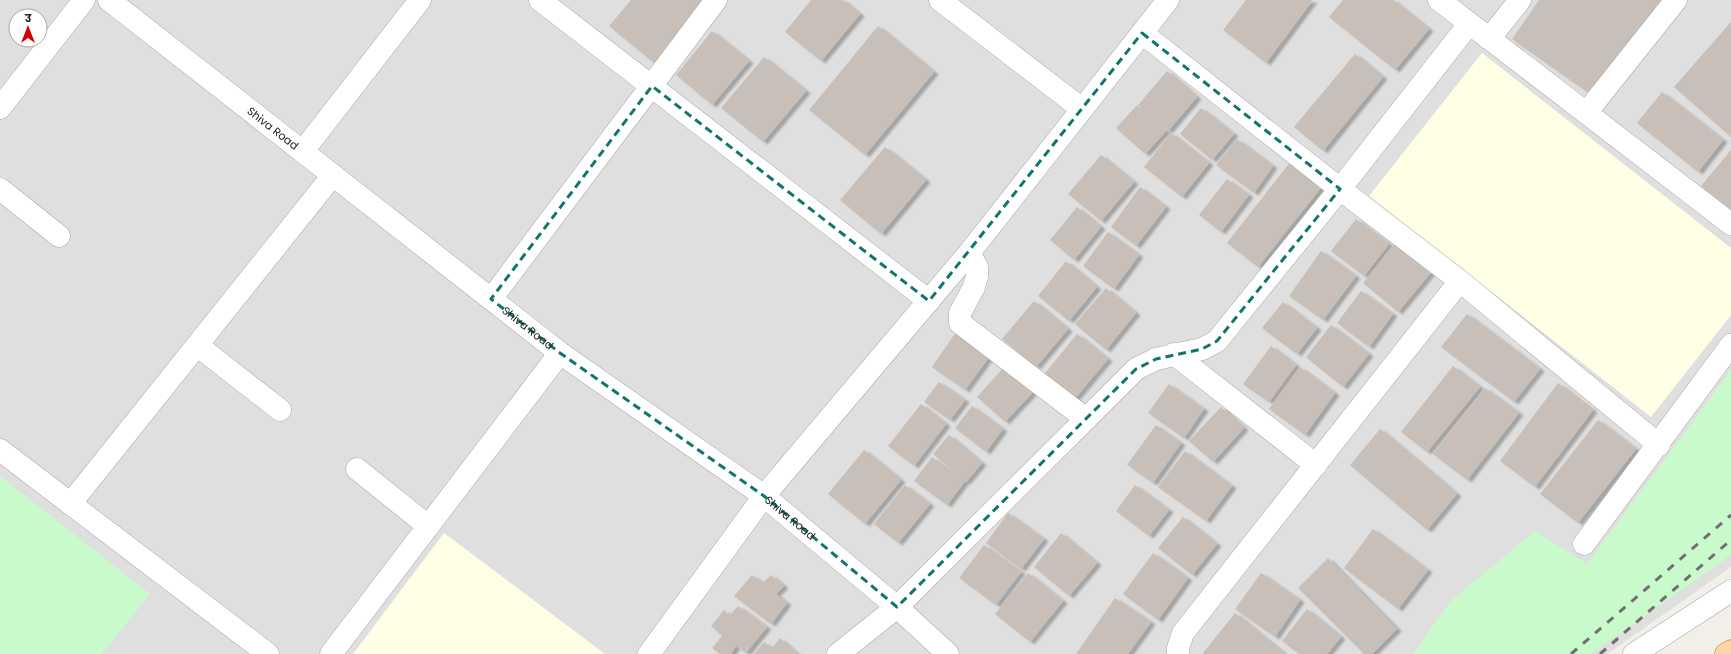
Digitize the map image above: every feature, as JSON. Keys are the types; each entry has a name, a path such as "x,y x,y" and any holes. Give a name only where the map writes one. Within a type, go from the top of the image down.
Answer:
{"main road":[{"path":"1726,654 1731,651"}],"street":[{"path":"0,108 84,0"},
{"name":"Shiva Road","path":"109,0 560,353 764,496 897,607 948,654"},
{"path":"303,151 420,0"},
{"path":"540,0 929,301"},
{"path":"491,299 716,0"},
{"path":"940,0 1082,109"},
{"path":"649,654 764,496 969,254 1168,0"},
{"path":"1439,0 1731,224"},
{"path":"1489,39 1520,0"},
{"path":"1586,113 1676,0"},
{"path":"838,654 897,607 1136,369 1156,358 1202,349 1217,341 1340,189 1469,24"},
{"path":"1142,33 1340,189 1460,281 1659,445"},
{"path":"70,504 333,175"},
{"path":"0,189 59,236"},
{"path":"969,254 976,267 977,276 974,287 960,313 960,323 1086,419"},
{"path":"1178,654 1178,648 1183,633 1460,281"},
{"path":"197,345 280,410"},
{"path":"1584,544 1659,445 1731,346"},
{"path":"331,654 560,353"},
{"path":"1174,354 1316,464"},
{"path":"0,450 268,654"},
{"path":"357,469 428,526"},
{"path":"1634,654 1731,591"}],"highlighted area":[{"path":"1142,33 1340,189 1217,341 1202,349 1156,359 1136,369 897,607 764,496 560,353 491,299 652,86 929,301"}],"shaded area":[{"path":"0,0 1731,0 1731,567 1607,654 0,654"},
{"path":"1482,53 1731,248 1731,315 1651,417 1369,196"},
{"path":"444,533 605,654 353,654"}],"green space":[{"path":"1731,370 1731,555 1591,654 1413,654 1450,602 1535,531 1587,564"},
{"path":"0,476 150,594 102,654 0,654"}],"building":[{"path":"631,0 707,0 654,63 609,26"},
{"path":"811,0 843,0 860,14 821,61 785,32"},
{"path":"1246,0 1313,0 1266,63 1223,30"},
{"path":"1343,0 1393,0 1429,29 1395,70 1329,17"},
{"path":"1539,0 1662,0 1593,96 1512,39"},
{"path":"1731,22 1731,137 1674,87"},
{"path":"878,26 934,72 865,155 809,110"},
{"path":"712,31 749,61 712,105 676,75"},
{"path":"1355,54 1383,77 1323,151 1294,127"},
{"path":"764,57 806,91 763,142 721,108"},
{"path":"1167,71 1197,97 1168,131 1138,105"},
{"path":"1662,92 1723,140 1698,172 1637,123"},
{"path":"1137,105 1166,131 1145,154 1116,128"},
{"path":"1201,108 1234,134 1212,160 1180,134"},
{"path":"1171,133 1209,163 1182,197 1144,167"},
{"path":"1237,139 1273,166 1254,193 1216,165"},
{"path":"885,147 926,180 881,234 840,200"},
{"path":"1731,150 1731,210 1701,186"},
{"path":"1101,155 1134,182 1101,221 1068,194"},
{"path":"1291,161 1323,185 1258,267 1227,243"},
{"path":"1227,179 1249,195 1221,232 1199,215"},
{"path":"1140,187 1166,207 1136,246 1111,227"},
{"path":"1077,207 1101,227 1074,260 1050,240"},
{"path":"1356,219 1389,244 1364,276 1331,251"},
{"path":"1108,232 1139,255 1114,289 1083,266"},
{"path":"1397,241 1433,270 1398,312 1363,283"},
{"path":"1321,251 1356,276 1323,320 1289,296"},
{"path":"1066,261 1097,287 1069,321 1038,296"},
{"path":"1106,288 1136,313 1106,350 1075,324"},
{"path":"1361,291 1393,314 1369,347 1337,323"},
{"path":"1034,301 1068,329 1036,367 1002,339"},
{"path":"1283,302 1317,328 1297,354 1262,328"},
{"path":"1467,314 1540,369 1514,402 1441,347"},
{"path":"1331,325 1369,354 1343,387 1306,357"},
{"path":"958,329 992,353 965,390 932,367"},
{"path":"1077,334 1108,359 1072,402 1042,377"},
{"path":"1271,346 1296,365 1269,402 1243,384"},
{"path":"1005,366 1033,392 1005,422 977,397"},
{"path":"1453,366 1480,387 1427,452 1401,432"},
{"path":"1300,367 1335,393 1305,435 1269,409"},
{"path":"939,382 965,400 950,420 924,402"},
{"path":"1558,383 1593,410 1535,487 1500,461"},
{"path":"1169,384 1204,409 1184,438 1148,413"},
{"path":"1485,388 1519,413 1467,480 1433,454"},
{"path":"921,404 946,424 914,466 888,446"},
{"path":"972,406 1003,429 986,452 955,428"},
{"path":"1221,407 1244,428 1213,462 1189,441"},
{"path":"1598,420 1636,449 1578,523 1540,494"},
{"path":"1156,425 1181,443 1153,483 1127,465"},
{"path":"1380,429 1457,494 1427,530 1350,465"},
{"path":"949,435 982,463 966,482 933,454"},
{"path":"864,450 901,480 865,524 828,494"},
{"path":"1185,451 1232,486 1206,521 1158,487"},
{"path":"932,457 965,481 947,505 914,481"},
{"path":"905,485 930,504 898,543 874,524"},
{"path":"1135,485 1169,510 1149,536 1116,511"},
{"path":"1008,513 1044,539 1021,569 986,543"},
{"path":"1183,517 1217,544 1192,575 1158,548"},
{"path":"1373,529 1428,570 1398,609 1344,568"},
{"path":"1061,533 1097,563 1069,596 1034,567"},
{"path":"984,545 1021,572 996,605 959,578"},
{"path":"1153,553 1188,578 1158,620 1123,594"},
{"path":"1328,558 1397,629 1372,654 1364,654 1298,588"},
{"path":"1028,573 1063,601 1030,642 995,614"},
{"path":"1261,573 1300,600 1275,637 1235,609"},
{"path":"752,575 763,583 771,575 784,586 776,594 787,603 771,624 734,596"},
{"path":"1115,598 1151,622 1128,654 1076,654"},
{"path":"738,606 767,627 746,653 736,646 731,654 720,654 712,648 722,636 711,626 724,610 729,616"},
{"path":"1307,609 1341,637 1327,654 1299,654 1282,641"},
{"path":"1235,613 1285,654 1204,654 1203,653"},
{"path":"780,638 797,654 754,654 764,642 772,648"}],"railway":[{"path":"1571,654 1731,515"},
{"path":"1600,654 1731,540"}]}
